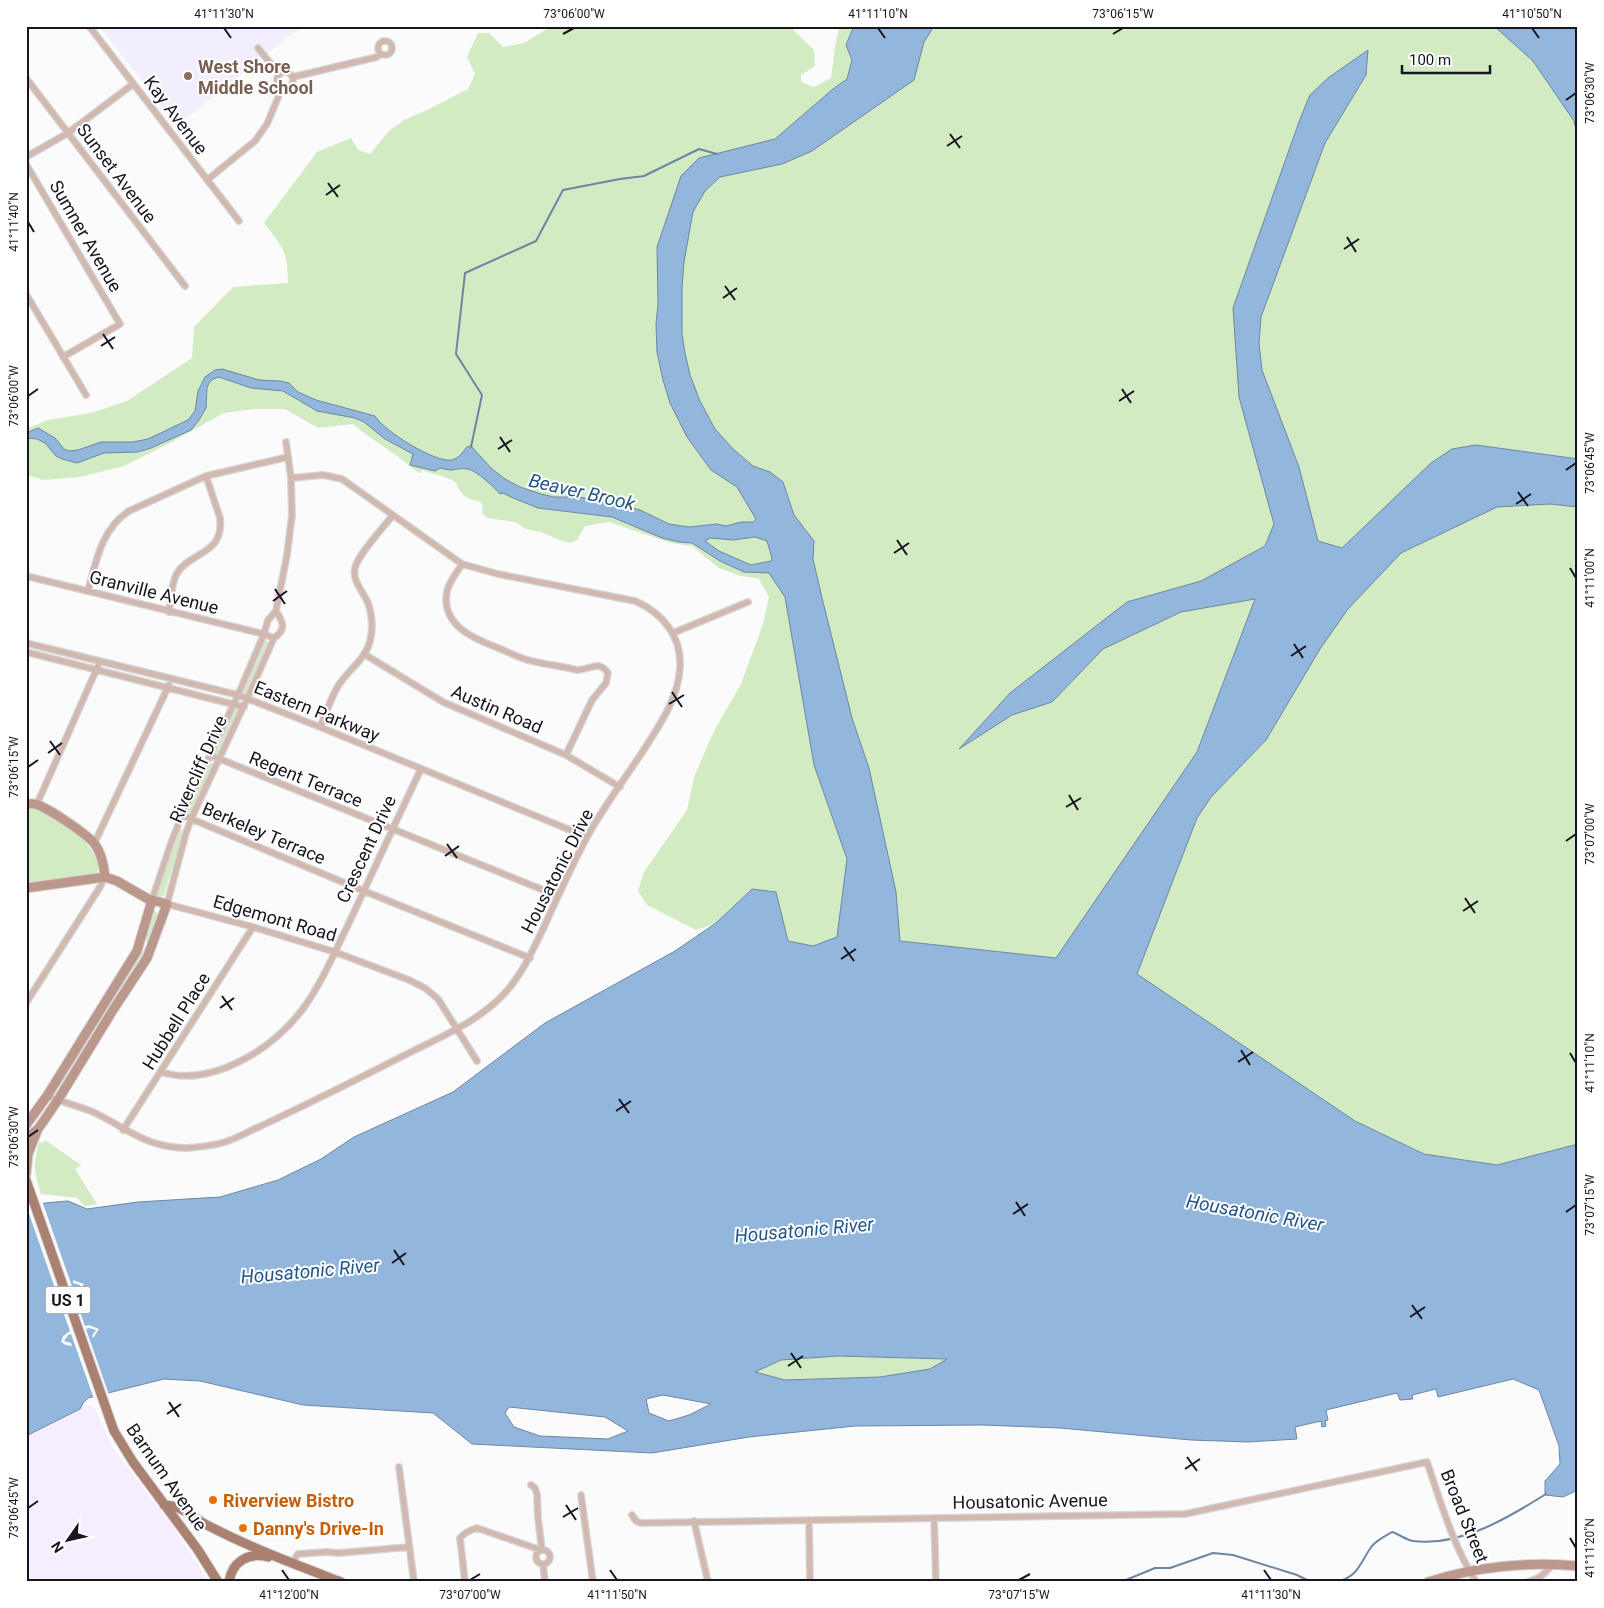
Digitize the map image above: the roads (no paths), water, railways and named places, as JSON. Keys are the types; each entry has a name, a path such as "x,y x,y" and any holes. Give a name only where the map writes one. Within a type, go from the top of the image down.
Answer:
{"main road":[{"name":"Barnum Avenue","path":"28,1184 106,1412 119,1440 198,1550 218,1582"},
{"path":"164,1505 180,1507 208,1526 292,1563 342,1582"},
{"path":"229,1582 230,1572 234,1566 246,1557 258,1555 281,1558"}],"street":[{"name":"Kay Avenue","path":"89,26 240,222"},
{"path":"258,48 279,74"},
{"path":"293,77 380,54"},
{"path":"279,74 287,72 293,77"},
{"path":"279,74 277,82 282,88"},
{"path":"282,88 288,88 292,85 293,77"},
{"name":"Sunset Avenue","path":"26,78 184,286"},
{"path":"26,157 68,133 133,84"},
{"path":"207,180 255,141 267,124 282,88"},
{"name":"Sumner Avenue","path":"26,164 120,324 63,357"},
{"path":"26,294 86,395"},
{"name":"Rivercliff Drive","path":"26,1125 47,1096 137,951 168,851 182,815 238,695 268,620 276,611 287,555 292,515 291,478 286,442"},
{"path":"88,591 94,566 105,536 119,517 206,476 288,458"},
{"name":"Housatonic Drive","path":"47,1096 93,1112 144,1140 176,1147 200,1147 224,1142 337,1089 457,1030 488,1010 516,980 530,958 587,837 663,720 676,690 680,661 673,633 658,615 646,606 635,601 462,564 352,485 336,477 323,475 291,478"},
{"path":"168,612 174,579 177,574 184,565 205,553 213,545 218,534 220,518 206,476"},
{"path":"320,727 337,688 364,654 369,644 372,624 368,604 356,581 355,567 361,556 393,514"},
{"path":"462,564 450,584 447,592 447,601 453,620 468,635 530,661 578,670 599,666 606,671 608,675 606,683 592,700 566,755"},
{"name":"Granville Avenue","path":"26,576 274,638"},
{"path":"673,633 748,602"},
{"name":"Rivercliff Drive","path":"26,1174 28,1154 38,1129 152,948 167,904 191,819 274,638 281,634 283,627 276,611"},
{"name":"Eastern Parkway","path":"26,643 238,695 587,837"},
{"name":"Eastern Parkway","path":"26,652 244,707"},
{"name":"Austin Road","path":"364,654 443,702 566,755 620,787"},
{"path":"37,804 99,662"},
{"path":"94,844 172,679"},
{"name":"Regent Terrace","path":"210,755 391,830 558,896"},
{"name":"Crescent Drive","path":"161,1072 185,1076 211,1073 236,1063 261,1048 289,1026 312,996 364,891 421,768"},
{"path":"26,804 37,804 68,822 94,844 104,866 105,877 26,1003"},
{"name":"Berkeley Terrace","path":"182,815 530,958"},
{"path":"27,890 105,877"},
{"name":"Edgemont Road","path":"105,877 118,881 152,900 334,952 410,980 425,988 438,999 477,1061"},
{"name":"Hubbell Place","path":"123,1130 253,928"},
{"path":"141,942 152,948"},
{"name":"Rivercliff Drive","path":"26,1139 38,1129"},
{"name":"Housatonic Avenue","path":"632,1515 636,1521 641,1523 1185,1514 1427,1462"},
{"name":"Broad Street","path":"1427,1462 1448,1523 1462,1557 1476,1582"},
{"path":"400,1467 414,1582"},
{"path":"530,1485 535,1488 537,1494 541,1550"},
{"path":"581,1494 592,1582"},
{"path":"934,1518 936,1582"},
{"path":"809,1520 810,1582"},
{"path":"694,1522 708,1582"},
{"path":"465,1582 460,1538 469,1530 478,1528 546,1551 550,1557 549,1561 543,1564 538,1563 536,1559 536,1554 541,1550"},
{"path":"292,1563 298,1554 339,1553 410,1547"},
{"path":"1428,1582 1470,1571 1515,1566 1554,1564 1573,1566 1578,1559"},
{"path":"543,1564 545,1582"},
{"path":"1528,1582 1540,1577 1554,1564"}],"water":[{"name":"Housatonic River","path":"854,26 934,26 924,42 914,80 812,151 782,164 720,177 705,191 693,212 684,262 682,334 690,375 700,401 715,429 733,449 753,466 770,472 783,482 794,515 814,541 813,559 822,598 852,718 869,768 896,892 900,941 1056,958 1197,752 1255,599 1181,612 1103,649 1052,702 1012,715 959,749 1010,693 1127,602 1201,581 1265,546 1274,524 1239,397 1233,308 1310,95 1328,78 1368,50 1366,75 1325,143 1261,317 1259,343 1262,370 1299,467 1318,541 1342,548 1431,463 1452,449 1476,445 1578,459 1578,507 1550,504 1497,507 1401,553 1348,609 1320,649 1266,740 1211,797 1197,818 1137,974 1355,1121 1424,1154 1497,1165 1578,1144 1578,1490 1563,1497 1545,1495 1545,1481 1560,1464 1559,1446 1539,1390 1513,1379 1438,1397 1436,1389 1412,1395 1413,1399 1400,1400 1397,1393 1326,1410 1328,1420 1325,1421 1326,1426 1322,1427 1321,1421 1295,1427 1297,1439 1248,1442 1191,1440 1060,1428 982,1425 855,1426 749,1437 652,1453 472,1444 433,1413 303,1405 200,1381 164,1379 88,1398 80,1409 26,1436 26,1208 45,1203 68,1201 87,1209 138,1202 220,1197 278,1180 321,1159 354,1137 453,1092 545,1023 675,951 716,923 752,889 776,892 788,941 813,946 837,937 847,859 814,765 785,597 769,573 744,572 720,561 692,543 662,538 612,517 538,508 503,493 500,494 472,470 440,468 435,471 410,465 413,454 385,439 364,422 355,418 317,411 283,391 251,388 219,377 209,383 206,408 191,430 138,452 104,453 77,463 56,456 45,443 37,439 28,438 26,433 38,428 55,438 64,449 69,451 101,442 133,442 148,439 188,420 195,411 198,391 205,377 215,370 222,369 259,380 289,383 298,392 316,400 375,416 388,430 410,445 444,460 452,460 459,456 467,447 471,446 492,469 505,479 520,487 541,494 609,502 640,510 669,524 689,527 717,524 726,526 741,522 753,522 756,519 737,487 711,470 687,437 670,403 657,352 657,247 681,176 699,158 775,139 847,79 852,60 846,45","holes":["755,537 767,541 772,558 771,561 751,565 719,551 705,541 710,538 733,540","838,1356 947,1359 930,1369 880,1377 785,1380 755,1372 781,1360","663,1395 711,1404 689,1415 669,1421 649,1413 646,1399","509,1407 605,1417 628,1431 608,1439 540,1436 514,1427 505,1413"]},
{"path":"1494,26 1578,26 1578,138 1574,121 1533,61"}],"waterway":[{"path":"471,447 482,395 456,354 465,273 536,241 563,190 644,176 699,149 717,154"},
{"path":"1336,1582 1350,1577 1372,1546 1392,1532 1413,1541 1431,1542 1448,1540 1483,1529 1546,1494"},
{"path":"1121,1582 1155,1568 1170,1568 1213,1553 1233,1555 1297,1575 1311,1582"}],"place":[{"name":"West Shore Middle School","path":"188,76"},
{"name":"Riverview Bistro","path":"213,1500"},
{"name":"Danny's Drive-In","path":"243,1528"}],"water label":[{"name":"Beaver Brook","path":"582,492"}]}
